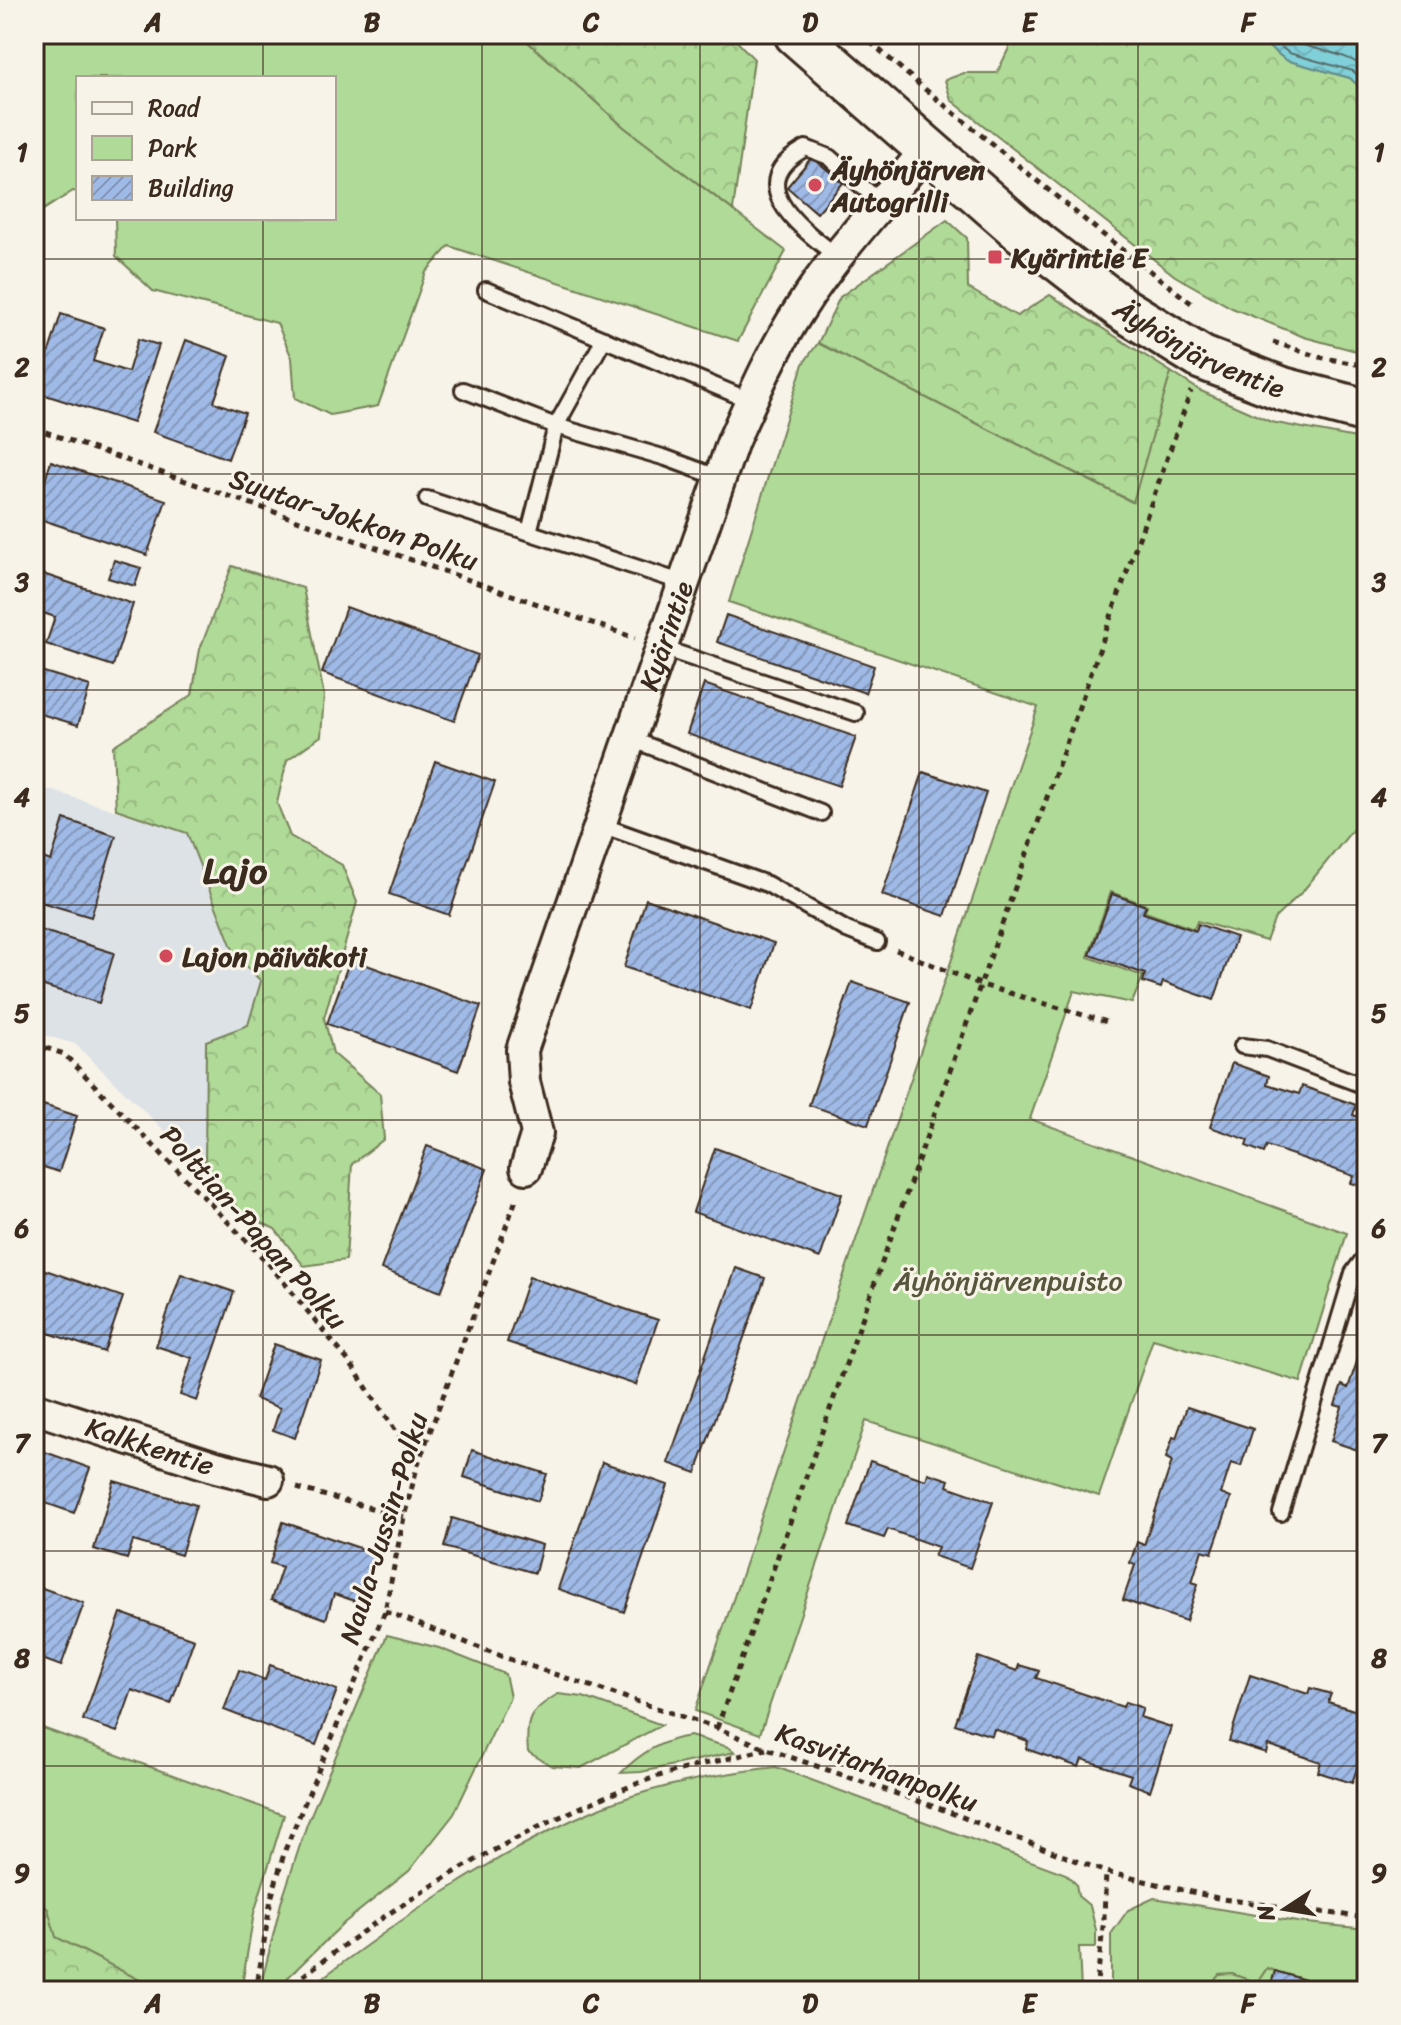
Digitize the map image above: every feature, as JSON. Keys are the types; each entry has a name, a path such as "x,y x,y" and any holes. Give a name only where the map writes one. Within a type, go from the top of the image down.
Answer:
{"main road":[{"name":"Äyhönjärventie","path":"796,34 1020,230 1121,308 1202,358 1283,389 1367,411"}],"street":[{"name":"Kyärintie","path":"526,1168 537,1133 524,1082 522,1050 733,441 800,308 927,149"},
{"name":"Kalkkentie","path":"34,1408 216,1467 268,1480"}],"lane":[{"path":"838,257 790,218 777,196 777,173 789,157 806,148 829,157 882,204"},
{"path":"486,290 751,401"},
{"path":"529,532 556,426 604,339"},
{"path":"463,390 556,426 666,458 720,478"},
{"path":"427,499 684,583"},
{"path":"662,648 856,713"},
{"path":"631,739 821,813"},
{"path":"601,825 767,884 847,930 877,942"},
{"path":"1242,1046 1267,1049 1367,1087"},
{"path":"1281,1513 1353,1273 1367,1254"}],"path":[{"path":"861,34 1116,246 1204,312"},
{"path":"1269,340 1319,357 1367,366"},
{"path":"717,1728 1202,358"},
{"name":"Suutar-Jokkon Polku","path":"34,428 662,648"},
{"path":"877,942 982,985 1107,1022"},
{"name":"Polttian-Papan Polku","path":"34,1044 64,1054 268,1263 350,1363 418,1464"},
{"name":"Naula-Jussin-Polku","path":"256,1991 271,1899 285,1850 385,1611 418,1464 499,1250 526,1168"},
{"path":"268,1480 404,1517"},
{"name":"Kasvitarhanpolku","path":"385,1611 506,1658 717,1728 767,1749 941,1809 1106,1872 1222,1899 1367,1918"},
{"path":"284,1991 349,1939 414,1895 519,1835 639,1783 767,1749"},
{"path":"1096,1991 1106,1872"}],"shaded area":[{"name":"Lajon päiväkoti","path":"34,785 187,833 316,881 241,1212 205,1170 75,1044 34,1032"}],"green space":[{"path":"34,34 519,34 624,127 786,251 738,341 449,246 426,272 378,406 330,415 295,398 292,358 277,323 153,291 116,256 115,220 336,220 336,76 76,76 76,192 34,216"},
{"path":"519,34 730,34 754,59 733,210 624,127"},
{"path":"1004,34 1252,34 1286,60 1350,78 1367,94 1364,181 1367,188 1367,354 1304,337 1232,308 1175,276 951,100 945,80 964,73 997,73 1009,48"},
{"path":"947,220 967,238 968,288 1017,316 1050,295 1171,372 1133,502 818,343 840,297"},
{"name":"Äyhönjärvenpuisto","path":"818,343 1132,502 1171,372 1201,391 1271,422 1367,440 1367,812 1303,891 1275,918 1266,941 1197,921 1194,929 1145,912 1147,905 1111,892 1088,957 1143,976 1132,1003 1074,991 1030,1119 1347,1233 1301,1382 1153,1339 1099,1496 866,1421 760,1734 695,1711 1038,707 729,602 803,364"},
{"path":"232,566 303,588 324,695 321,736 287,760 277,803 290,836 342,865 357,902 324,1018 333,1053 380,1094 384,1139 352,1164 346,1260 304,1266 275,1229 241,1212 205,1170 206,1041 248,1025 261,981 235,955 187,833 116,809 113,746 192,695 200,649"},
{"path":"387,1635 439,1648 505,1674 510,1697 454,1814 409,1871 344,1923 274,1991 263,1991 260,1989 281,1903 307,1824"},
{"path":"558,1694 583,1697 662,1725 581,1768 552,1766 528,1752 527,1731 535,1711"},
{"path":"34,1725 284,1815 254,1913 241,1991 34,1991"},
{"path":"690,1736 735,1752 641,1772 621,1773 652,1748"},
{"path":"776,1767 1066,1874 1076,1884 1078,1896 1090,1906 1096,1930 1096,1947 1079,1947 1081,1991 305,1991 446,1890 560,1826 620,1800 664,1787"},
{"path":"34,1896 48,1909 56,1937 161,1991 34,1991"},
{"path":"1154,1898 1297,1922 1367,1929 1367,1991 1342,1991 1267,1969 1257,1983 1232,1974 1207,1987 1206,1991 1111,1991 1111,1934 1128,1910"},
{"path":"1267,1968 1275,1971 1269,1991 1206,1991 1219,1975 1232,1974 1257,1983"}],"water":[{"path":"1252,34 1367,34 1367,94 1350,78 1286,60"}],"building":[{"name":"Äyhönjärven Autogrilli","path":"812,157 843,183 817,213 787,187"},
{"path":"61,314 104,328 93,361 128,372 138,339 159,345 133,423 36,392"},
{"path":"186,340 230,356 214,402 245,413 228,459 153,432"},
{"path":"51,461 166,500 147,555 34,517"},
{"path":"114,560 141,568 135,586 108,578"},
{"path":"34,571 133,604 113,666 46,644 55,617 34,610"},
{"path":"346,607 478,655 454,721 322,673"},
{"path":"726,615 874,666 865,693 717,642"},
{"path":"34,669 90,686 78,725 34,712"},
{"path":"704,684 856,737 839,786 687,734"},
{"path":"435,761 495,782 449,915 389,894"},
{"path":"923,772 986,793 945,916 882,895"},
{"path":"64,819 116,836 91,917 34,900 34,855 51,861"},
{"path":"1112,894 1146,906 1143,913 1196,931 1198,924 1236,937 1214,1000 1163,982 1161,988 1143,982 1145,974 1090,955"},
{"path":"646,899 774,943 751,1010 624,967"},
{"path":"34,928 114,953 99,1003 34,983"},
{"path":"350,959 481,1006 458,1071 327,1024"},
{"path":"852,982 910,1002 868,1125 809,1105"},
{"path":"1232,1063 1269,1076 1267,1084 1299,1094 1302,1086 1356,1105 1353,1115 1367,1119 1367,1188 1351,1183 1354,1176 1267,1146 1264,1153 1246,1146 1248,1140 1210,1127"},
{"path":"34,1102 77,1116 59,1172 34,1164"},
{"path":"427,1146 487,1169 441,1292 381,1269"},
{"path":"715,1148 842,1194 820,1258 693,1212"},
{"path":"34,1266 123,1297 104,1352 34,1328"},
{"path":"736,1268 765,1278 696,1473 668,1463"},
{"path":"181,1274 234,1292 197,1401 180,1395 192,1358 156,1346"},
{"path":"529,1277 658,1320 636,1385 507,1342"},
{"path":"1367,1332 1367,1453 1331,1441 1342,1407 1335,1405 1342,1385 1348,1388"},
{"path":"274,1344 321,1360 295,1438 273,1430 280,1408 255,1399"},
{"path":"1187,1407 1253,1429 1241,1466 1231,1463 1221,1494 1231,1498 1212,1553 1202,1550 1192,1582 1198,1584 1186,1621 1123,1600 1135,1565 1130,1563 1137,1542 1144,1545 1172,1461 1166,1458"},
{"path":"34,1448 90,1468 74,1513 34,1499"},
{"path":"472,1450 547,1474 538,1501 464,1477"},
{"path":"870,1461 926,1480 928,1473 949,1480 947,1486 993,1502 970,1568 934,1556 938,1547 888,1529 884,1538 848,1526"},
{"path":"602,1462 668,1485 624,1612 558,1589"},
{"path":"114,1481 196,1505 181,1555 133,1541 127,1559 94,1549"},
{"path":"452,1518 542,1545 535,1573 444,1547"},
{"path":"283,1522 377,1554 361,1603 334,1594 326,1619 271,1600 282,1567 270,1563"},
{"path":"34,1585 84,1603 61,1666 34,1656"},
{"path":"121,1613 194,1639 171,1704 132,1690 117,1732 83,1720"},
{"path":"978,1657 1017,1671 1019,1665 1039,1671 1036,1678 1123,1707 1125,1702 1143,1708 1140,1717 1171,1727 1150,1791 1128,1783 1131,1775 1082,1759 1079,1767 1026,1749 1028,1741 994,1729 992,1736 955,1724"},
{"path":"270,1665 337,1690 316,1745 224,1710 239,1670 265,1680"},
{"path":"1250,1675 1308,1694 1310,1688 1331,1694 1328,1702 1367,1714 1367,1739 1352,1783 1318,1772 1321,1762 1268,1745 1266,1753 1229,1741"},
{"path":"1275,1971 1342,1991 1269,1991"}],"place":[{"name":"Äyhönjärven Autogrilli","path":"815,185"},
{"name":"Kyärintie E","path":"995,257"},
{"name":"Lajon päiväkoti","path":"166,956"}],"district":[{"name":"Lajo","path":"235,870"}]}
